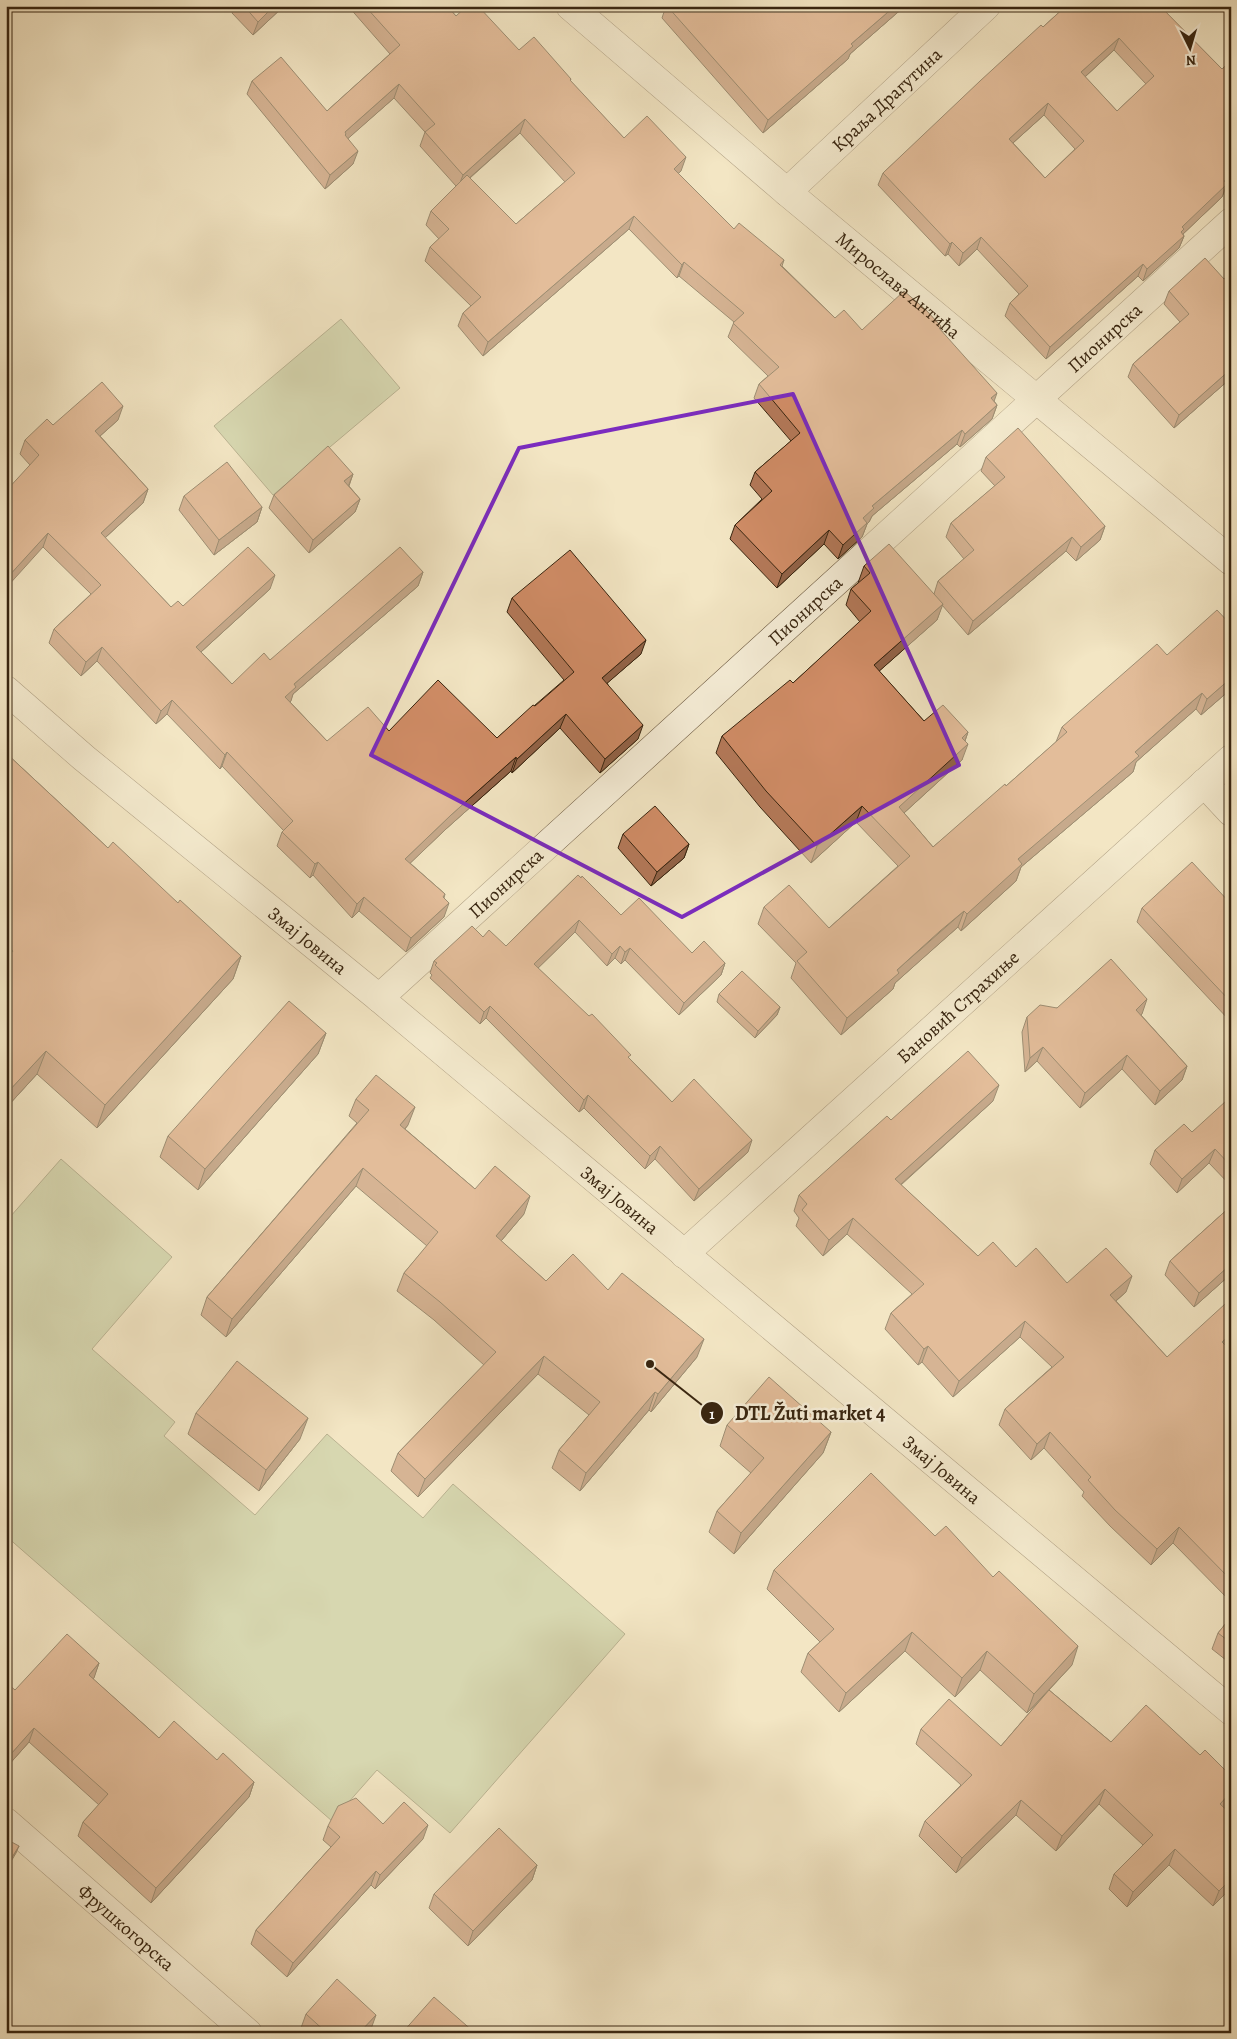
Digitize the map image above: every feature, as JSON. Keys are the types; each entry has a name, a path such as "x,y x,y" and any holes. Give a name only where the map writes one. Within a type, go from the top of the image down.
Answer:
{"street":[{"name":"Мирослава Антића","path":"570,6 787,192 1038,398 1096,450 1231,561"},
{"name":"Краља Драгутина","path":"787,192 986,6"},
{"name":"Пионирска","path":"379,998 1231,222"},
{"name":"Змај Јовина","path":"6,690 84,758 379,998 1231,1711"},
{"name":"Бановић Страхиње","path":"684,1254 1231,759"},
{"path":"1204,783 1231,812"},
{"name":"Фрушкогорска","path":"6,1822 248,2033"}],"highlighted area":[{"path":"793,394 959,765 682,917 371,755 519,448"}],"green space":[{"path":"341,319 400,388 273,495 214,426"},
{"path":"61,1159 172,1257 92,1349 175,1422 164,1436 255,1515 327,1434 423,1518 453,1484 625,1634 450,1833 377,1770 332,1821 6,1536 6,1214 10,1217"}],"building":[{"path":"244,6 274,6 258,22"},
{"path":"365,6 447,6 456,16 467,6 478,6 519,50 534,37 570,80 624,138 647,116 686,157 674,169 734,229 739,223 784,260 780,265 835,318 844,310 862,330 904,291 941,326 939,328 997,393 991,398 997,405 965,434 962,430 872,506 874,508 863,518 867,523 843,545 829,530 782,574 735,525 772,491 755,472 800,433 759,384 779,367 733,323 744,313 684,262 682,265 634,216 488,342 463,313 481,297 430,247 449,229 431,211 467,175 516,224 575,173 525,119 463,175 425,132 435,124 399,84 345,132 345,135 358,151 330,175 252,81 281,57 327,111 400,45"},
{"path":"667,6 895,6 851,44 853,46 768,120"},
{"path":"1066,6 1160,6 1222,69 1231,61 1231,175 1224,181 1227,184 1182,227 1184,229 1181,232 1184,236 1147,269 1143,264 1050,347 1010,303 1028,286 981,237 963,253 952,242 950,244 883,173 1041,25 1043,27","holes":["1119,38 1154,76 1117,111 1081,72","1048,103 1084,141 1045,178 1009,139"]},
{"path":"1205,258 1224,279 1231,273 1231,369 1179,415 1133,364 1189,314 1169,291"},
{"path":"102,382 123,406 95,431 148,489 101,533 171,607 178,601 183,606 248,547 275,575 196,647 232,684 264,653 270,660 400,547 423,572 294,684 296,687 285,697 327,741 368,707 389,731 438,680 497,738 533,705 535,706 574,672 512,598 570,550 646,640 602,678 643,725 605,759 566,714 451,815 405,859 445,894 443,897 449,903 411,938 364,897 357,904 318,862 315,864 282,832 293,821 227,752 225,755 172,700 161,711 102,647 86,662 54,629 101,585 48,533 6,579 6,491 39,455 25,440 47,419 53,425"},
{"path":"1018,428 1105,526 1081,547 1072,537 973,621 938,581 974,550 951,523 1005,477 986,457"},
{"path":"328,446 353,474 344,481 360,499 313,540 274,495"},
{"path":"227,462 262,507 219,540 184,496"},
{"path":"889,544 943,604 874,665 924,721 943,705 968,732 962,738 968,744 899,807 933,847 1067,732 1062,727 1157,644 1167,655 1217,610 1231,625 1231,678 1207,699 1202,693 1188,705 1135,752 1139,756 1018,859 1022,864 967,914 964,911 940,931 897,970 899,973 847,1018 797,961 807,952 764,907 789,885 829,928 910,856 862,806 817,846 766,791 722,736 790,680 793,683 871,611 851,589 870,573 864,566"},
{"path":"6,753 108,848 113,842 178,903 180,900 241,956 105,1105 46,1051 6,1094 6,959 13,951 6,945"},
{"path":"655,806 689,844 657,872 623,834"},
{"path":"1192,862 1231,904 1231,1002 1142,908"},
{"path":"578,875 581,878 582,876 621,915 639,898 692,953 704,941 725,963 684,1003 630,948 625,952 620,946 612,954 579,920 534,964 589,1016 592,1014 631,1055 628,1057 672,1102 694,1079 752,1140 699,1189 660,1146 650,1156 588,1095 584,1100 490,1006 484,1012 435,965 437,963 434,961 472,926 483,937 489,930 506,946"},
{"path":"1111,959 1147,999 1136,1010 1187,1066 1160,1091 1127,1055 1085,1093 1043,1047 1030,1058 1027,1017 1040,1005 1057,1008"},
{"path":"742,971 780,1007 758,1031 719,994"},
{"path":"289,1001 326,1033 205,1169 168,1136"},
{"path":"968,1051 999,1085 895,1179 978,1256 993,1242 1016,1267 1036,1248 1067,1283 1106,1248 1132,1276 1110,1295 1167,1357 1225,1304 1231,1310 1231,1334 1222,1342 1231,1351 1231,1580 1179,1527 1157,1549 1115,1510 1088,1480 1091,1477 1050,1432 1037,1444 1005,1409 1064,1357 1025,1321 959,1381 928,1346 924,1349 891,1313 924,1284 853,1218 829,1240 802,1210 807,1204 799,1195 887,1116 891,1120"},
{"path":"376,1075 415,1107 400,1125 475,1189 495,1166 530,1196 496,1236 546,1281 573,1254 608,1290 622,1273 704,1339 658,1394 655,1392 586,1473 559,1450 600,1402 544,1356 425,1479 398,1453 496,1352 404,1273 438,1232 363,1168 232,1319 207,1297 369,1110 356,1099"},
{"path":"1226,1101 1231,1106 1231,1166 1215,1149 1182,1179 1155,1150 1184,1124 1192,1132"},
{"path":"1231,1206 1231,1264 1199,1293 1170,1261"},
{"path":"237,1361 308,1418 266,1470 196,1413"},
{"path":"769,1377 831,1432 741,1533 717,1511 764,1458 727,1425"},
{"path":"871,1473 935,1536 946,1526 993,1577 999,1571 1078,1646 1034,1694 987,1651 962,1678 912,1632 846,1693 808,1653 834,1629 774,1570"},
{"path":"1231,1617 1231,1643 1218,1633"},
{"path":"67,1634 99,1663 89,1675 159,1738 174,1721 217,1760 223,1753 254,1782 156,1888 83,1822 108,1794 34,1728 10,1755 6,1751 6,1687 8,1684 15,1690"},
{"path":"1049,1690 1111,1742 1146,1705 1200,1755 1205,1750 1231,1776 1231,1792 1220,1804 1231,1814 1231,1879 1219,1891 1175,1849 1133,1892 1114,1874 1153,1835 1105,1789 1062,1836 1021,1800 962,1858 925,1821 972,1775 921,1729 949,1699 1001,1746"},
{"path":"356,1798 383,1824 404,1802 428,1825 380,1875 376,1871 293,1963 256,1930 340,1837 328,1826 338,1806"},
{"path":"499,1828 537,1865 473,1931 434,1894"},
{"path":"6,1839 19,1846 6,1867"},
{"path":"337,1979 376,2015 359,2033 327,2033 306,2014"},
{"path":"434,1997 475,2033 402,2033"}],"place":[{"name":"DTL Žuti market 4","path":"650,1364"}]}
